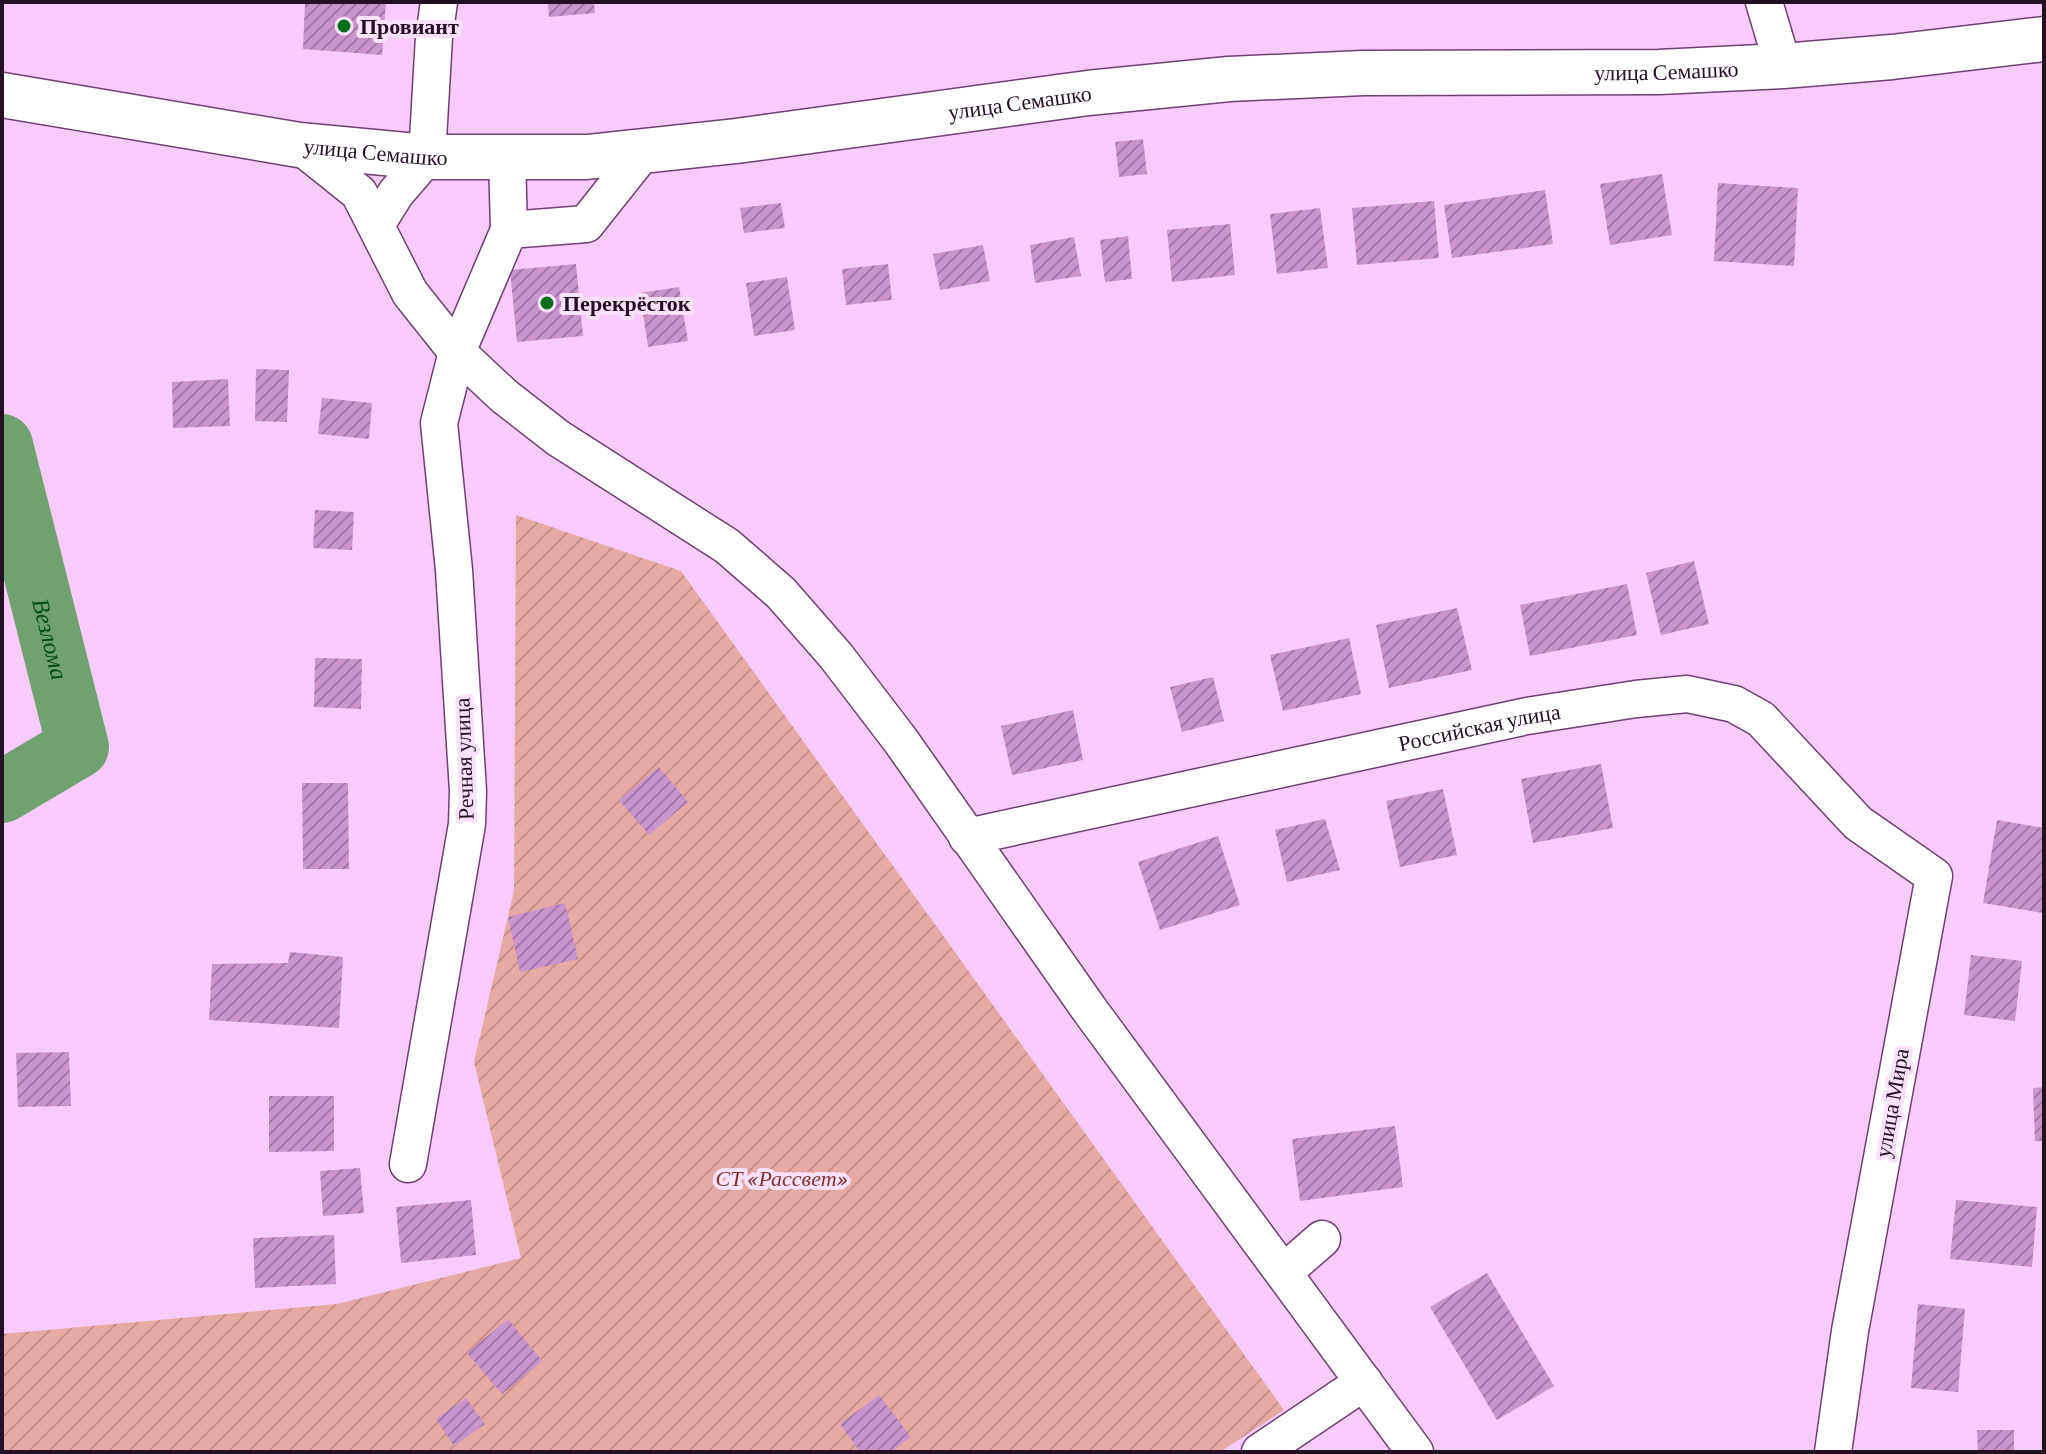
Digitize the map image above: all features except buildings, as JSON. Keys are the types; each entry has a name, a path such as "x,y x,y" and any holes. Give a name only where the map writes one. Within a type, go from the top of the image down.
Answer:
{"main road":[{"name":"улица Семашко","path":"2,95 299,145 427,157 587,157 736,141 1088,93 1229,79 1363,73 1659,72 1783,66 2044,39"}],"street":[{"path":"376,225 396,193 427,157 439,2"},
{"path":"1764,2 1783,66"},
{"path":"299,145 359,193 410,293 457,352 504,396 558,438 727,546 781,593 864,693 1089,1009 1415,1452"},
{"path":"507,157 509,230 586,224 644,151"},
{"name":"Речная улица","path":"408,1164 467,824 468,791 454,570 439,423 457,352 509,230"},
{"name":"Российская улица","path":"967,837 1527,716 1687,694 1734,704 1761,719 1858,823 1934,876"},
{"name":"улица Мира","path":"1833,1452 1850,1331 1934,876"},
{"path":"1284,1272 1322,1239"},
{"path":"1266,1448 1364,1382"}],"green space":[{"name":"СТ «Рассвет»","path":"516,515 681,571 1284,1410 1220,1452 2,1452 2,1334 337,1304 521,1258 474,1062 514,891"}],"waterway":[{"name":"Везлома","path":"2,445 78,747 2,792"}],"place":[{"name":"Провиант","path":"344,26"},
{"name":"Перекрёсток","path":"547,303"}]}
